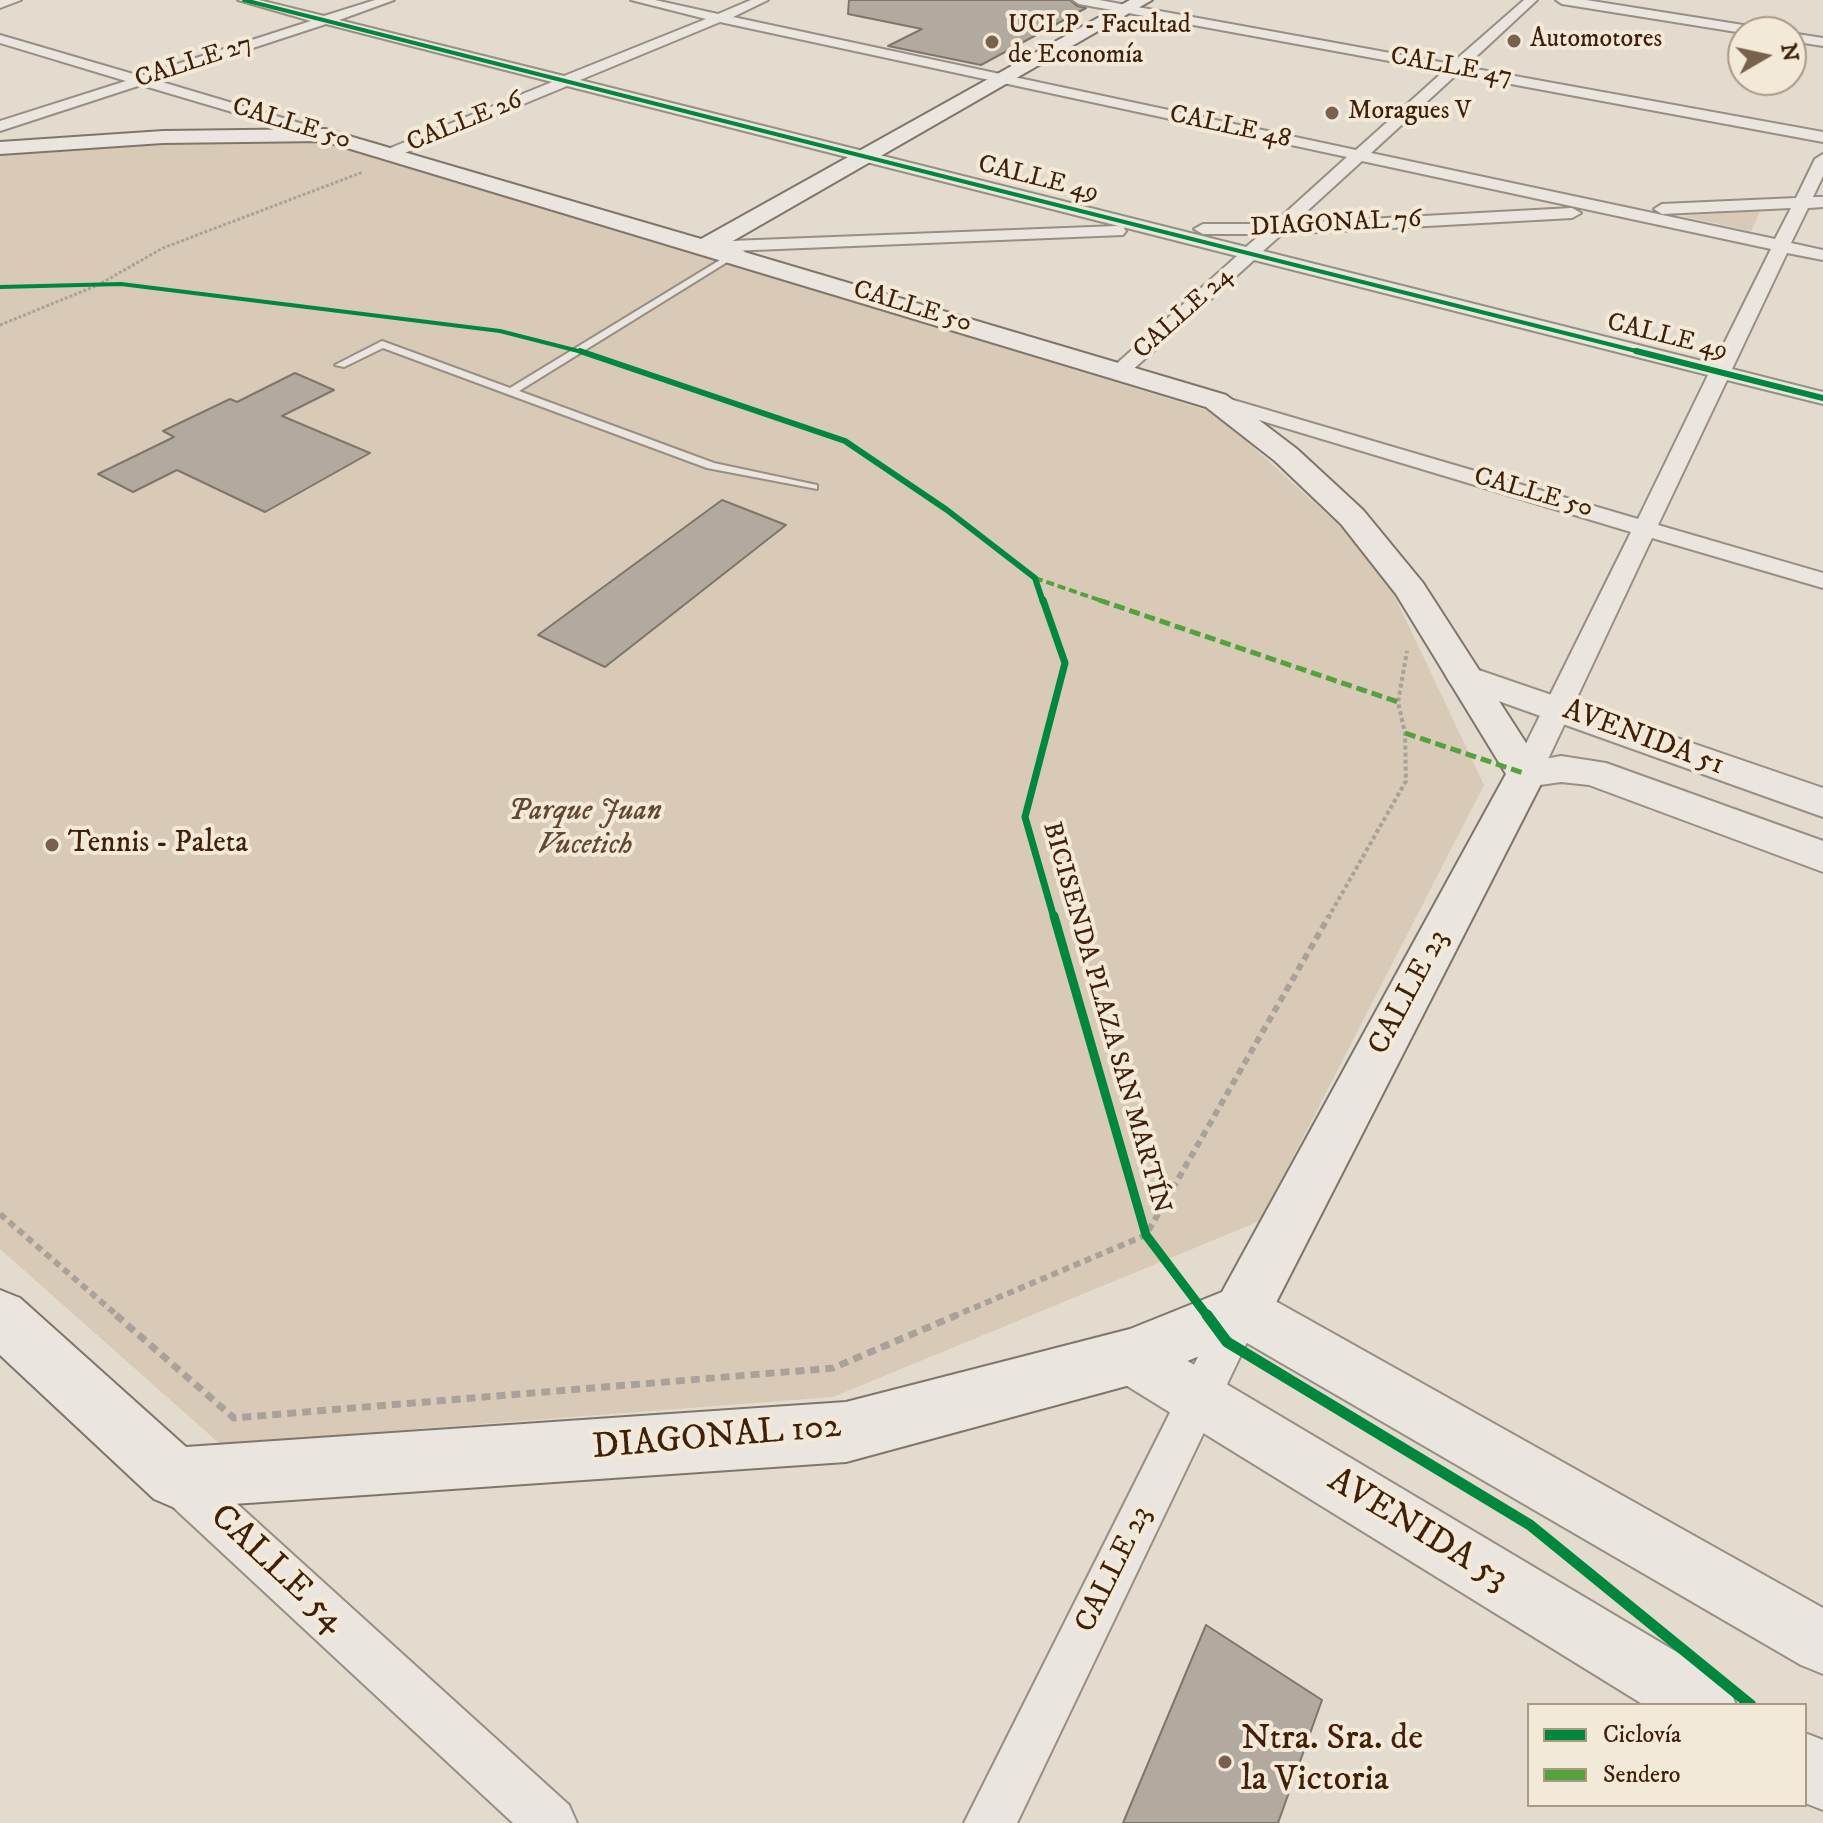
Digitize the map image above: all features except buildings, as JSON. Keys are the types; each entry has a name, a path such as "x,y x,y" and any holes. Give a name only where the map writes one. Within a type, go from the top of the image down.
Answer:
{"main road":[{"path":"698,245 1130,4"},
{"path":"0,148 163,137 325,135"},
{"name":"CALLE 50","path":"325,135 698,245 741,251 1216,401"},
{"path":"1216,401 1286,455 1352,517 1411,590 1526,774"},
{"name":"CALLE 23","path":"1242,1311 1526,774"},
{"name":"DIAGONAL 102","path":"175,1478 846,1432 1130,1357 1242,1311"},
{"name":"CALLE 54","path":"5,1329 175,1478"}],"street":[{"path":"0,4 15,0"},
{"name":"CALLE 49","path":"244,0 1823,398"},
{"name":"CALLE 27","path":"0,126 388,0"},
{"name":"CALLE 48","path":"637,0 1823,255"},
{"name":"CALLE 26","path":"394,155 762,0"},
{"name":"CALLE 47","path":"1079,0 1130,4 1455,69 1823,137"},
{"name":"CALLE 24","path":"1121,370 1531,0"},
{"path":"1562,0 1727,26"},
{"name":"CALLE 50","path":"0,39 325,135"},
{"name":"CALLE 23","path":"1526,774 1781,246 1813,202 1823,159"},
{"name":"DIAGONAL 76","path":"741,251 1155,230 1278,229 1813,202"},
{"name":"CALLE 50","path":"1216,401 1823,581"},
{"name":"AVENIDA 51","path":"1464,676 1823,803"},
{"name":"AVENIDA 51","path":"1526,774 1561,769 1593,772 1823,857"},
{"path":"1242,1311 1823,1643"},
{"name":"CALLE 23","path":"990,1823 1242,1311"},
{"name":"AVENIDA 53","path":"1130,1357 1701,1703"},
{"name":"CALLE 54","path":"175,1478 551,1823"}],"lane":[{"path":"510,392 741,251"},
{"path":"340,365 382,344 711,466 813,487"}],"path":[{"path":"0,325 98,285 163,248 328,187 394,155"},
{"path":"70,285 121,284"},
{"path":"0,1214 234,1418 833,1368 1146,1235 1406,781 1405,733 1398,702 1409,641"},
{"path":"1146,1235 1156,1248"}],"green space":[{"name":"Parque Juan Vucetich","path":"322,140 1216,413 1378,561 1484,785 1260,1221 833,1397 220,1444 0,1249 0,156 117,142"},
{"path":"1761,210 1751,231 1682,216"}],"marked path":[{"path":"1035,578 1398,702"},
{"path":"1405,733 1526,774"}],"cycle path":[{"path":"244,0 1823,398"},
{"name":"BICISENDA PLAZA SAN MARTÍN","path":"0,287 121,284 500,331 581,351 845,441 947,510 1035,578 1065,663 1025,817 1146,1235 1227,1342 1530,1525 1749,1703"}],"place":[{"name":"Automotores","path":"1514,41"},
{"name":"UCLP - Facultad de Economía","path":"992,42"},
{"name":"Moragues V","path":"1332,113"},
{"name":"Tennis - Paleta","path":"52,845"},
{"name":"Ntra. Sra. de la Victoria","path":"1225,1762"}]}
